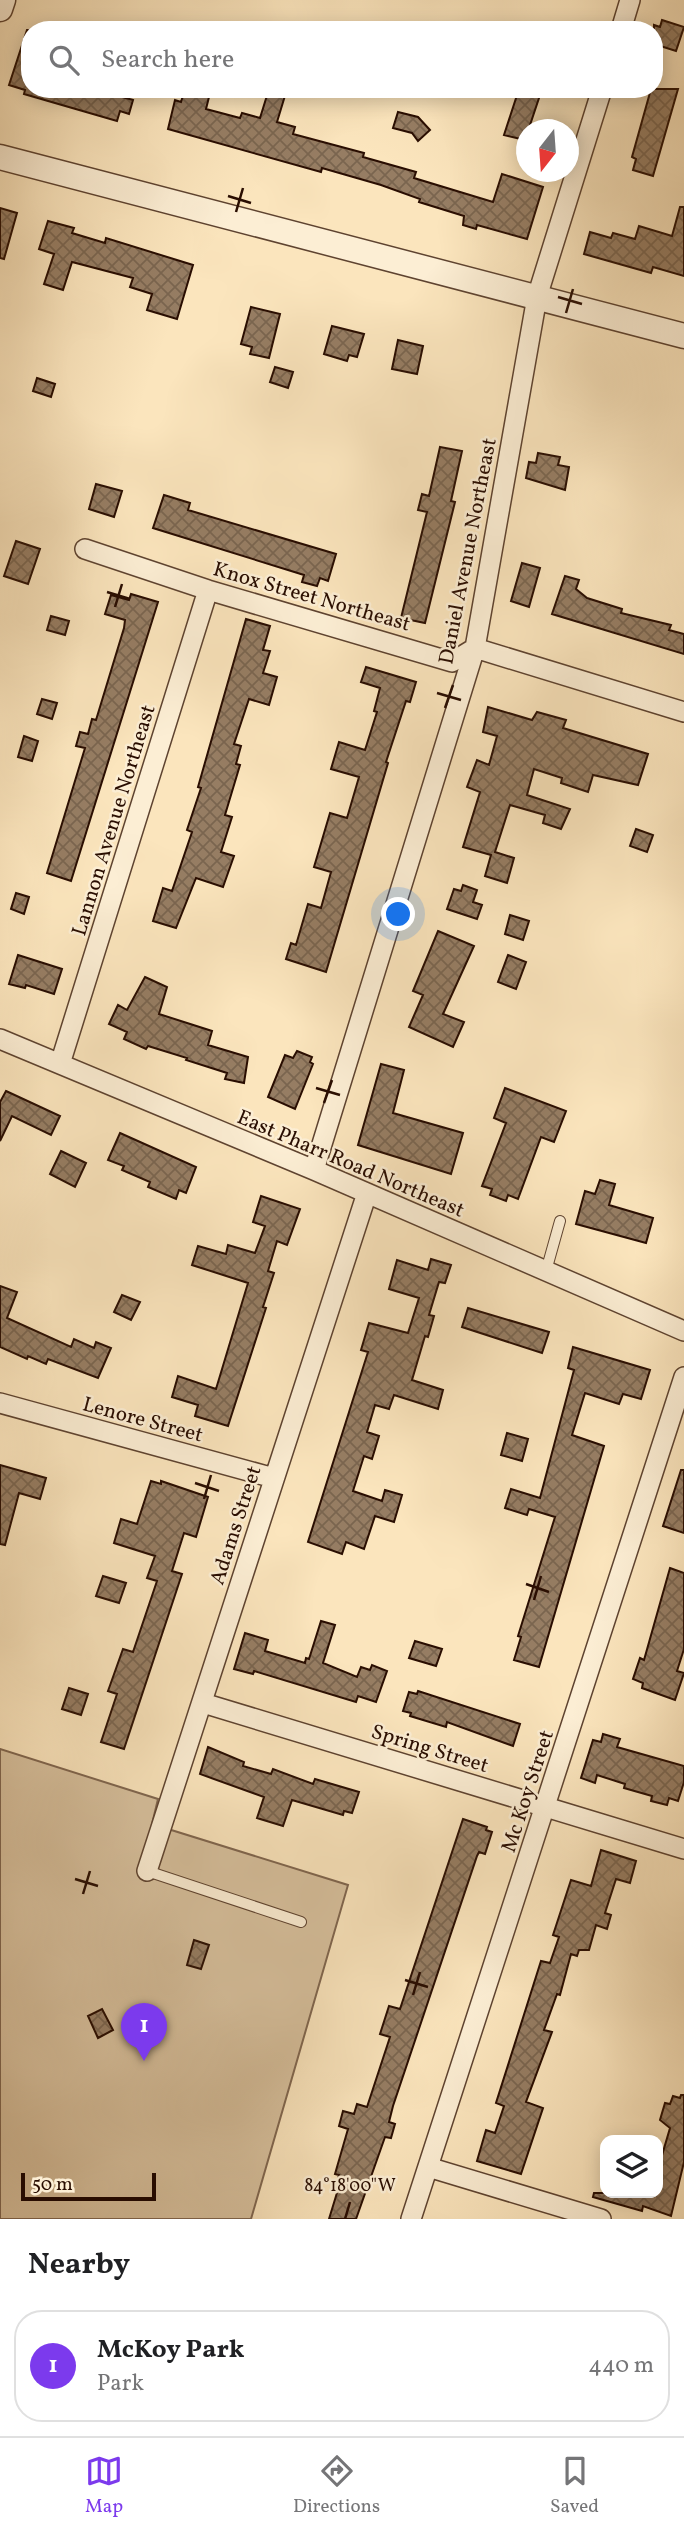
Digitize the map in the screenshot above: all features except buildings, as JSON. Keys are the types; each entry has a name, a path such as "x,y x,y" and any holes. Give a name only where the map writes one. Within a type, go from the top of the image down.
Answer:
{"street":[{"path":"0,9 3,0"},
{"path":"624,21 630,0"},
{"name":"Daniel Avenue Northeast","path":"314,1170 475,648 537,297 599,98"},
{"path":"0,157 684,336"},
{"name":"Knox Street Northeast","path":"85,549 208,590 453,662 475,648"},
{"name":"Lannon Avenue Northeast","path":"60,1064 208,590"},
{"path":"475,648 684,712"},
{"name":"East Pharr Road Northeast","path":"0,1039 314,1170 684,1331"},
{"name":"Adams Street","path":"147,1871 367,1194"},
{"name":"Mc Koy Street","path":"411,2219 684,1377"},
{"name":"Lenore Street","path":"0,1403 274,1478"},
{"name":"Spring Street","path":"203,1703 684,1849"},
{"path":"428,2167 601,2219"}],"lane":[{"path":"546,1271 560,1221"},
{"path":"147,1871 301,1922"}],"shaded area":[{"path":"0,1749 158,1799 152,1824 348,1885 251,2219 0,2219"}],"place":[{"name":"McKoy Park","path":"144,2061"}]}
